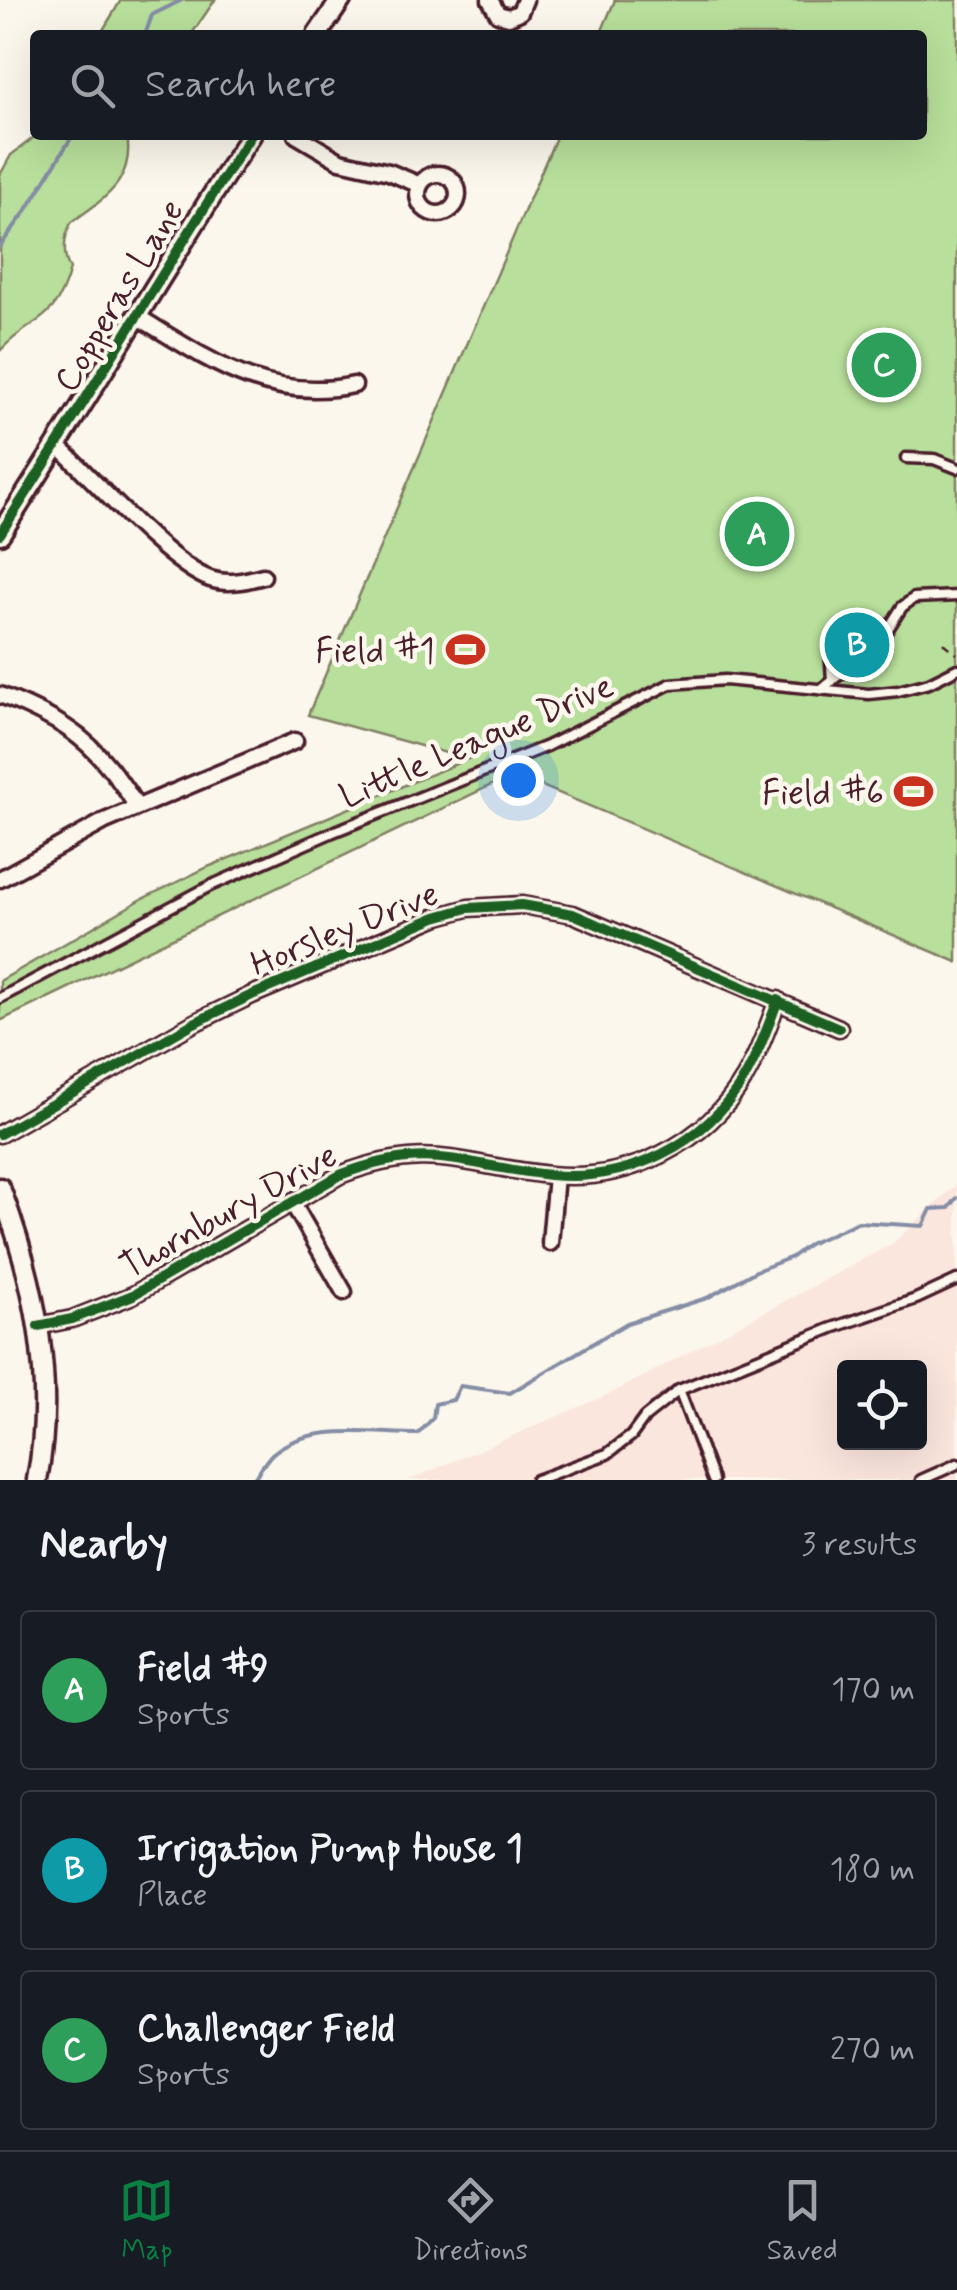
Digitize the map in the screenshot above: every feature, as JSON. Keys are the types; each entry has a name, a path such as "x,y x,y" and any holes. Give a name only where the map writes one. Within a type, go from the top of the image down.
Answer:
{"street":[{"path":"321,30 340,0"},
{"path":"490,0 498,14 509,17 520,12 525,0"},
{"name":"Copperas Lane","path":"0,534 58,446 164,268 249,140"},
{"path":"304,140 340,161 389,172 420,185"},
{"path":"138,316 243,376 320,392 354,385"},
{"path":"58,446 195,571 222,582 263,576"},
{"path":"0,696 40,710 86,739 120,779 137,807"},
{"path":"0,880 61,842 295,740"},
{"name":"Horsley Drive","path":"0,1134 194,1023 436,917 468,908 522,905 573,914 840,1028"},
{"name":"Thornbury Drive","path":"38,1326 72,1319 121,1301 340,1175 396,1158 452,1157 556,1176 598,1175 654,1158 699,1130 721,1110 744,1078 778,1000"},
{"path":"550,1243 556,1176"},
{"path":"0,1188 24,1258 38,1326 44,1417 37,1480"},
{"path":"292,1202 344,1292"}],"lane":[{"path":"906,458 934,459 957,468"},
{"path":"821,689 881,640 902,607 914,598 957,596"},
{"path":"830,647 832,681"},
{"name":"Little League Drive","path":"0,998 210,886 547,746 662,688 686,681 725,680 885,693 930,684 957,669"},
{"path":"536,1480 607,1454 679,1390 957,1280"},
{"path":"679,1390 713,1480"},
{"path":"922,1480 957,1464"}],"path":[{"path":"942,644 957,654"}],"shaded area":[{"path":"957,1184 957,1480 409,1480 614,1392 892,1244"}],"green space":[{"path":"121,0 215,0 194,30 103,30"},
{"path":"615,0 957,0 957,962 514,774 0,1021 0,981 142,899 208,867 468,759 308,715 555,140 927,140 927,30 602,30"},
{"path":"30,140 127,140 121,177 95,205 71,223 65,246 70,269 57,301 0,351 0,175 11,155"}],"waterway":[{"path":"147,30 152,15 182,0"},
{"path":"0,246 70,140"},
{"path":"253,1480 272,1454 304,1437 342,1432 418,1434 433,1418 435,1404 453,1400 460,1386 510,1393 627,1323 707,1298 858,1222 923,1226 931,1209 949,1208 957,1198"}],"cycle path":[{"path":"0,534 248,140"},
{"path":"0,1134 194,1023 436,917 468,908 522,905 573,914 839,1028"},
{"path":"38,1326 72,1319 133,1295 340,1175 372,1165 399,1159 446,1158 519,1171 579,1176 635,1165 662,1154 709,1122 729,1101 755,1058 778,1000"}],"place":[{"name":"Challenger Field","path":"884,365"},
{"name":"Field #9","path":"757,534"},
{"name":"Irrigation Pump House 1","path":"857,645"},
{"name":"Field #1","path":"465,650"},
{"name":"Field #6","path":"914,792"}]}
